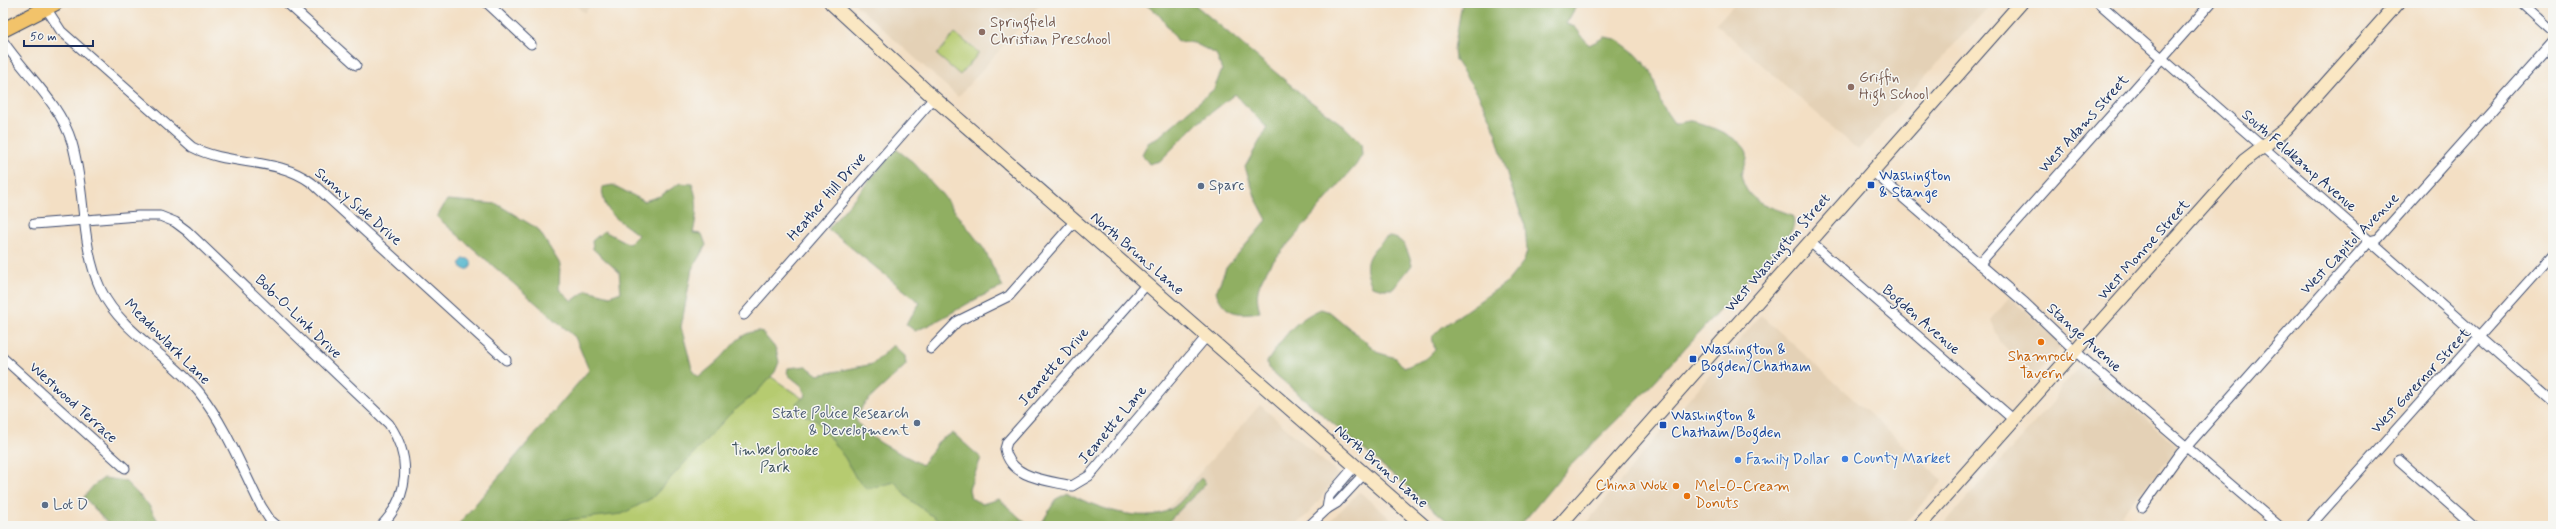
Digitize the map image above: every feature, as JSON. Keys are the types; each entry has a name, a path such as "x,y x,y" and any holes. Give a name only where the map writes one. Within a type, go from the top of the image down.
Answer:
{"main road":[{"path":"3,30 51,5"}],"street":[{"path":"287,3 356,65"},
{"path":"487,3 531,44"},
{"name":"North Bruns Lane","path":"831,3 934,98 1424,526"},
{"name":"West Washington Street","path":"1559,526 1871,170 2021,3"},
{"name":"South Feldkamp Avenue","path":"2099,3 2553,402"},
{"name":"West Adams Street","path":"1979,264 2211,3"},
{"name":"West Monroe Street","path":"1919,526 2244,162 2286,129 2398,3"},
{"path":"2522,3 2553,31"},
{"name":"Sunny Side Drive","path":"51,5 61,31 192,147 208,155 281,167 295,172 312,183 506,360"},
{"name":"Meadowlark Lane","path":"3,41 52,105 72,141 86,220 92,265 102,291 126,323 175,367 199,392 213,415 261,506 270,520 277,526"},
{"name":"West Capitol Avenue","path":"2142,507 2186,447 2369,241 2377,239 2553,42"},
{"name":"Heather Hill Drive","path":"744,315 934,98"},
{"name":"Stange Avenue","path":"1871,170 2186,447 2280,526"},
{"name":"Bob-O-Link Drive","path":"34,224 160,216 175,222 382,416 394,431 402,447 406,470 404,489 395,509 384,523"},
{"path":"931,350 958,321 1012,293 1075,221"},
{"name":"Bogden Avenue","path":"1809,241 2014,420"},
{"name":"West Governor Street","path":"2310,526 2553,254"},
{"name":"Jeanette Drive","path":"1021,473 1011,465 1006,456 1005,449 1007,442 1147,284"},
{"name":"Jeanette Lane","path":"1021,473 1072,486 1083,481 1207,336"},
{"name":"Westwood Terrace","path":"3,358 125,468"},
{"path":"2399,460 2474,526"},
{"path":"1309,526 1327,509 1337,503 1360,470"}],"shaded area":[{"path":"573,3 593,3 584,13"},
{"path":"854,3 1041,3 958,97"},
{"name":"Griffin High School","path":"1735,3 1992,3 1858,150 1716,24"},
{"path":"2010,297 2063,345 2035,376 2000,342 1991,320"},
{"path":"1761,315 1943,481 1902,526 1584,526 1654,440"},
{"path":"2084,363 2179,448 2121,514 2135,526 1942,526 2053,402 2062,386"},
{"path":"1260,405 1339,475 1308,514 1294,526 1152,526"},
{"path":"1359,492 1362,494 1399,526 1325,526"}],"green space":[{"path":"1144,3 1193,3 1306,98 1344,126 1361,143 1362,155 1356,165 1270,265 1259,288 1257,298 1260,312 1233,312 1224,305 1216,292 1226,268 1267,220 1256,199 1245,167 1267,128 1235,94 1198,123 1160,161 1149,164 1142,154 1148,143 1161,135 1214,89 1222,70 1216,54 1194,43 1178,41 1160,16"},
{"path":"1462,3 1578,3 1566,24 1575,27 1589,45 1605,37 1616,39 1636,54 1651,71 1662,106 1674,123 1690,121 1698,123 1724,133 1739,143 1747,153 1746,161 1741,174 1748,191 1759,202 1792,215 1794,220 1793,228 1786,238 1643,394 1567,469 1520,526 1453,526 1268,368 1267,362 1284,337 1296,324 1321,309 1330,312 1379,353 1396,358 1404,368 1427,358 1435,350 1432,337 1441,328 1508,281 1524,261 1527,251 1525,226 1508,177 1492,121 1478,94 1455,60 1454,49"},
{"path":"955,33 979,53 960,75 937,55"},
{"path":"896,149 913,162 941,193 984,249 1003,287 915,331 906,324 920,303 828,229"},
{"path":"680,183 692,184 696,197 697,208 693,233 702,234 706,245 692,269 681,327 693,372 699,377 718,361 743,336 748,333 761,331 776,349 779,362 775,372 756,393 730,414 652,498 622,514 511,526 457,526 589,370 575,337 437,217 447,200 497,204 538,229 560,264 559,289 572,301 587,290 610,296 621,292 619,272 593,249 592,241 604,231 629,244 638,235 613,216 605,204 602,187 613,185 644,201 660,196"},
{"path":"1387,237 1398,239 1402,242 1407,250 1412,265 1393,289 1383,289 1372,286 1368,278 1367,270 1368,258 1371,253"},
{"path":"893,345 905,356 906,365 863,405 856,420 862,428 877,441 922,465 940,440 953,433 981,458 969,489 971,498 982,504 999,499 1029,526 946,526 909,499 895,482 867,489 856,478 845,458 817,421 802,414 796,403 806,396 802,386 787,374 788,368 806,366 818,375 873,364"},
{"name":"Timberbrooke Park","path":"767,374 990,526 465,526"},
{"path":"104,478 125,481 148,504 161,526 110,526 84,497 93,486"},
{"path":"1201,478 1206,483 1164,526 1040,526 1056,499 1068,493 1091,504 1118,512 1133,515 1146,515 1159,513 1175,507"}],"water":[{"path":"466,258 470,260 472,264 470,268 466,270 462,268 460,264 462,260"}],"place":[{"name":"Springfield Christian Preschool","path":"982,32"},
{"name":"Griffin High School","path":"1851,87"},
{"name":"Washington & Stange","path":"1871,185"},
{"name":"Sparc","path":"1201,186"},
{"name":"Shamrock Tavern","path":"2041,342"},
{"name":"Washington & Bogden/Chatham","path":"1693,359"},
{"name":"State Police Research & Development","path":"917,423"},
{"name":"Washington & Chatham/Bogden","path":"1663,425"},
{"name":"County Market","path":"1845,459"},
{"name":"Family Dollar","path":"1738,460"},
{"name":"China Wok","path":"1676,486"},
{"name":"Mel-O-Cream Donuts","path":"1687,496"},
{"name":"Lot D","path":"45,505"}]}
